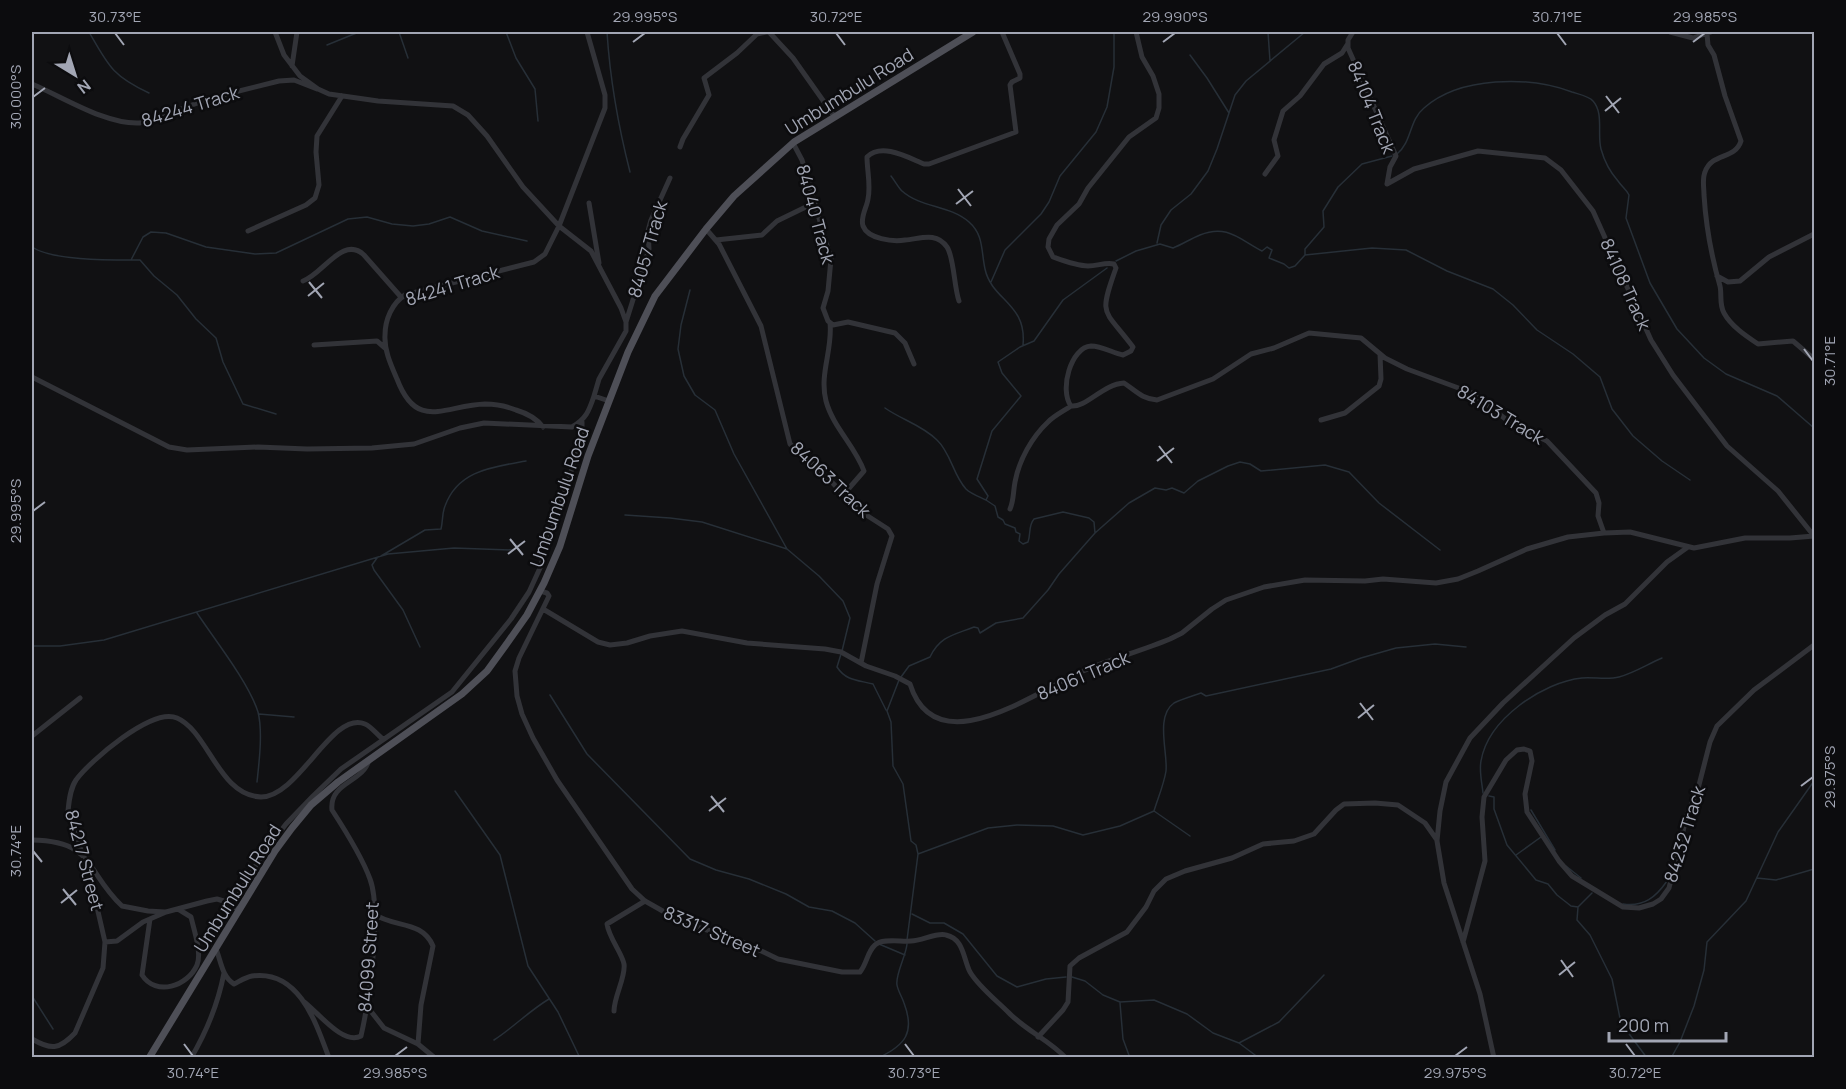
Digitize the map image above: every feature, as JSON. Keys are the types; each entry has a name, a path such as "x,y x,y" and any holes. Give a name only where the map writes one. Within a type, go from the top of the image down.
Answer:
{"main road":[{"name":"Umbumbulu Road","path":"149,1058 216,950 236,908 292,828 311,806 338,782 487,671 527,615 560,546 588,456 628,352 655,296 706,229 734,196 793,143 973,32"}],"street":[{"path":"275,32 284,55 292,66 300,76 318,89"},
{"path":"292,66 297,32"},
{"name":"84241 Track","path":"543,427 538,421 521,411 503,406 484,404 434,413 411,404 398,382 387,350 385,325 391,310 401,297 534,262 545,254 559,226 605,108 605,95 587,32"},
{"path":"680,147 710,96 704,78 757,33 767,32 793,58 834,116"},
{"path":"960,301 954,285 950,252 942,242 928,236 905,240 885,239 868,232 864,227 862,220 869,191 867,160 871,153 888,152 929,164 1016,132 1010,86 1012,82 1020,78 1020,74 1002,32"},
{"path":"1010,509 1014,501 1014,483 1029,446 1050,420 1071,405 1065,395 1066,378 1068,370 1080,352 1085,347 1092,346 1123,355 1131,351 1132,347 1114,326 1105,308 1106,294 1116,268 1114,264 1089,266 1070,263 1053,257 1048,247 1049,239 1057,225 1079,204 1088,188 1129,137 1156,118 1159,94 1153,76 1142,57 1136,32"},
{"name":"84104 Track","path":"1353,32 1347,44 1396,155 1390,167 1387,184"},
{"path":"1670,32 1693,38 1709,33 1708,45 1714,55 1741,141 1736,151 1719,156 1704,173 1707,235 1724,312 1728,320 1758,344 1793,341 1815,359"},
{"path":"1264,174 1278,156 1274,140 1283,111 1300,96 1324,64 1342,53 1347,44"},
{"name":"84244 Track","path":"32,84 103,116 128,124 140,123 215,97 279,81 294,80 328,94 384,102 453,106 468,115 487,136 524,187 559,226 591,251 599,267"},
{"path":"248,231 306,205 315,198 319,185 317,136 342,96"},
{"name":"84040 Track","path":"793,143 802,160 831,259 829,285 823,308 824,315 830,323 831,343 824,371 826,402 864,471 844,494"},
{"name":"84108 Track","path":"1387,184 1414,169 1478,151 1545,158 1554,163 1593,210 1651,340 1673,375 1727,446 1778,491 1815,536"},
{"name":"84057 Track","path":"236,908 260,858 286,824 340,769 454,695 529,592 540,568 582,437 582,422 588,415 599,379 626,331 626,322 649,249 648,231 651,220 670,178"},
{"path":"588,203 599,267 626,322"},
{"path":"716,240 762,235 777,221 813,203"},
{"name":"84063 Track","path":"706,229 716,240 761,326 790,444 860,511 888,529 892,536 877,584 861,663"},
{"path":"1716,273 1728,282 1740,281 1769,257 1815,234"},
{"path":"303,281 311,278 344,250 353,248 358,249 364,255 401,297"},
{"path":"830,323 833,325 848,322 895,333 905,343 914,364"},
{"name":"84103 Track","path":"1071,405 1081,405 1096,393 1124,383 1139,396 1157,400 1214,379 1251,354 1274,348 1310,333 1361,338 1380,354 1407,369 1472,393 1517,428 1547,441 1596,493 1599,503 1598,516 1604,533"},
{"path":"314,345 377,341 387,350"},
{"path":"1321,420 1345,413 1379,386 1382,379 1380,354"},
{"path":"32,377 169,447 188,450 258,447 372,448 414,444 460,428 484,423 572,427 582,422"},
{"path":"594,396 609,401"},
{"path":"1604,533 1630,532 1694,548 1745,538 1815,536"},
{"name":"84061 Track","path":"543,609 598,642 610,645 682,631 747,644 842,652 861,663 910,684 923,709 948,721 982,718 1015,707 1035,694 1083,671 1170,639 1182,633 1226,600 1264,587 1315,579 1365,581 1383,579 1436,583 1458,579 1527,549 1568,537 1604,533"},
{"path":"1494,1058 1480,994 1444,883 1437,840 1446,782 1470,738 1503,703 1574,638 1605,615 1625,604 1666,562 1688,547"},
{"path":"529,592 547,593 549,596 543,609"},
{"name":"83317 Street","path":"543,609 526,641 514,671 514,685 522,714 557,780 632,889 645,900 693,926 732,938 778,959 842,972 860,972 873,946 879,942 922,941 944,934 957,941 970,972 1015,1019 1066,1058"},
{"name":"84232 Track","path":"1463,942 1485,861 1482,817 1484,797 1506,760 1517,750 1524,749 1530,752 1532,761 1525,794 1527,812 1559,861 1572,876 1623,907 1639,908 1653,904 1661,899 1669,888 1688,815 1700,785 1710,742 1717,726 1754,690 1815,645"},
{"path":"32,736 80,699"},
{"name":"84217 Street","path":"32,1039 45,1046 55,1047 67,1041 75,1033 103,968 105,942 99,911 68,811 76,781 110,747 155,719 170,716 177,718 187,724 230,782 247,794 262,797 284,787 301,772 340,729 357,723 364,724 383,739"},
{"name":"84099 Street","path":"303,1001 341,1035 350,1039 361,1036 374,914 370,879 332,810 331,803 333,795 364,770 369,760"},
{"path":"1038,1037 1057,1018 1068,1002 1070,966 1079,958 1127,932 1146,907 1154,891 1172,876 1232,858 1263,844 1294,841 1314,834 1344,804 1375,802 1398,805 1425,824 1437,840"},
{"path":"32,840 61,842 82,855 122,906 166,912"},
{"path":"105,942 117,941 150,919 166,912 217,899 236,908"},
{"path":"614,1011 615,997 620,987 624,966 606,924 645,900"},
{"path":"150,919 142,967 143,978 164,987 179,985 187,979 197,965 198,954 191,917 178,909"},
{"path":"374,914 388,921 412,926 430,939 433,946 421,1005 418,1044"},
{"path":"216,950 224,973 234,984 253,976 276,979 294,988 303,1001 329,1058"},
{"path":"191,1058 215,1009 224,973"},
{"path":"366,1005 384,1028 418,1044 435,1058"}],"waterway":[{"path":"89,32 112,68 127,81 149,93"},
{"path":"327,45 359,32"},
{"path":"399,32 408,58"},
{"path":"506,32 516,58 535,89 538,121"},
{"path":"607,32 615,102 630,172"},
{"path":"991,282 1005,250 1041,214 1060,176 1096,132 1107,107 1114,67 1114,32"},
{"path":"1268,32 1270,61"},
{"path":"1157,243 1161,225 1171,210 1191,194 1208,171 1235,95 1246,81 1305,32"},
{"path":"1190,55 1229,113"},
{"path":"1397,154 1402,149 1419,113 1439,97 1456,90 1495,82 1536,83 1591,99 1598,111 1600,143 1604,158 1629,195 1626,218 1650,283 1677,329 1704,358 1726,374 1777,396 1814,428"},
{"path":"1116,261 1136,251 1160,244 1173,248 1200,235 1218,231 1232,234 1262,251 1267,247 1272,250 1269,258 1289,268 1295,266 1305,255 1305,249 1324,227 1323,211 1338,187 1362,164 1392,156"},
{"path":"891,176 910,197 953,212 974,227 980,238 989,280 1020,320 1023,345"},
{"path":"131,260 143,237 151,232 166,233 206,247 255,254 276,253 348,219 367,217 392,224 413,226 429,224 450,217 482,231 527,241"},
{"path":"32,247 42,252 68,257 140,260 154,276 177,295 196,319 216,338 223,362 243,404 276,414"},
{"path":"1305,255 1372,248 1406,250 1447,271 1493,289 1513,305 1537,330 1573,354 1600,377 1612,409 1633,436 1662,461 1690,480"},
{"path":"901,677 909,666 930,657 938,645 948,637 974,627 978,628 980,633 996,623 1023,618 1095,533 1094,522 1089,518 1063,512 1034,519 1028,542 1023,544 1019,541 1020,534 1015,528 1005,524 998,517 995,506 986,500 988,496 977,479 992,431 1021,396 1002,373 998,362 1020,347 1034,341 1063,300 1107,268"},
{"path":"690,290 681,325 678,349 684,376 695,395 715,410 734,454 787,549 819,576 843,601 850,618 842,651"},
{"path":"885,408 925,430 937,440 946,451 966,489 986,500"},
{"path":"381,556 425,530 441,529 444,509 451,494 468,478 489,468 526,461"},
{"path":"1095,533 1129,503 1155,488 1166,490 1172,488 1184,493 1198,481 1240,462 1250,464 1261,471 1325,465 1349,472 1379,503 1440,550"},
{"path":"625,515 702,522 787,549"},
{"path":"32,646 60,646 104,640 388,554 454,548 513,550"},
{"path":"377,558 372,565 374,570 403,610 420,647"},
{"path":"197,613 239,675 258,712 260,757 257,782"},
{"path":"918,854 988,828 1017,825 1053,826 1083,835 1120,826 1154,811 1166,771 1165,717 1168,709 1180,700 1201,693 1206,696 1331,669 1396,648 1435,644 1466,647"},
{"path":"841,654 837,667 841,672 853,679 873,684 886,710"},
{"path":"1483,793 1480,765 1486,746 1494,731 1520,705 1535,695 1567,681 1582,678 1619,677 1662,658"},
{"path":"899,680 887,711 891,722 893,766 903,784 911,841 916,845 918,854 907,940"},
{"path":"550,695 587,754 690,859 716,870 749,879 786,894 809,907 832,911 855,923 875,941"},
{"path":"259,714 294,717"},
{"path":"1671,1058 1694,1006 1704,970 1707,942 1746,901 1778,832 1814,781"},
{"path":"455,791 500,855 528,966 558,1012 580,1058"},
{"path":"1489,796 1494,797 1494,809 1507,845 1536,880 1548,884 1571,906 1578,907 1577,920 1590,935 1612,979 1621,1023 1647,1058"},
{"path":"1531,810 1555,850"},
{"path":"1154,811 1190,836"},
{"path":"1516,855 1541,837"},
{"path":"1566,866 1581,878"},
{"path":"1757,878 1776,880 1814,869"},
{"path":"1623,904 1637,904 1649,900 1667,881"},
{"path":"1578,907 1592,893"},
{"path":"912,914 930,923 944,923 963,934 997,976 1017,987 1046,979 1066,977"},
{"path":"879,944 905,955"},
{"path":"878,1058 901,1043 908,1030 907,1013 897,981 907,944"},
{"path":"1239,1043 1279,1022 1324,975"},
{"path":"1072,977 1085,981 1103,995 1120,1002 1154,1000 1187,1014 1213,1033 1239,1043 1259,1058"},
{"path":"32,996 53,1029"},
{"path":"494,1040 549,999"},
{"path":"1120,1003 1123,1039 1130,1058"}]}
